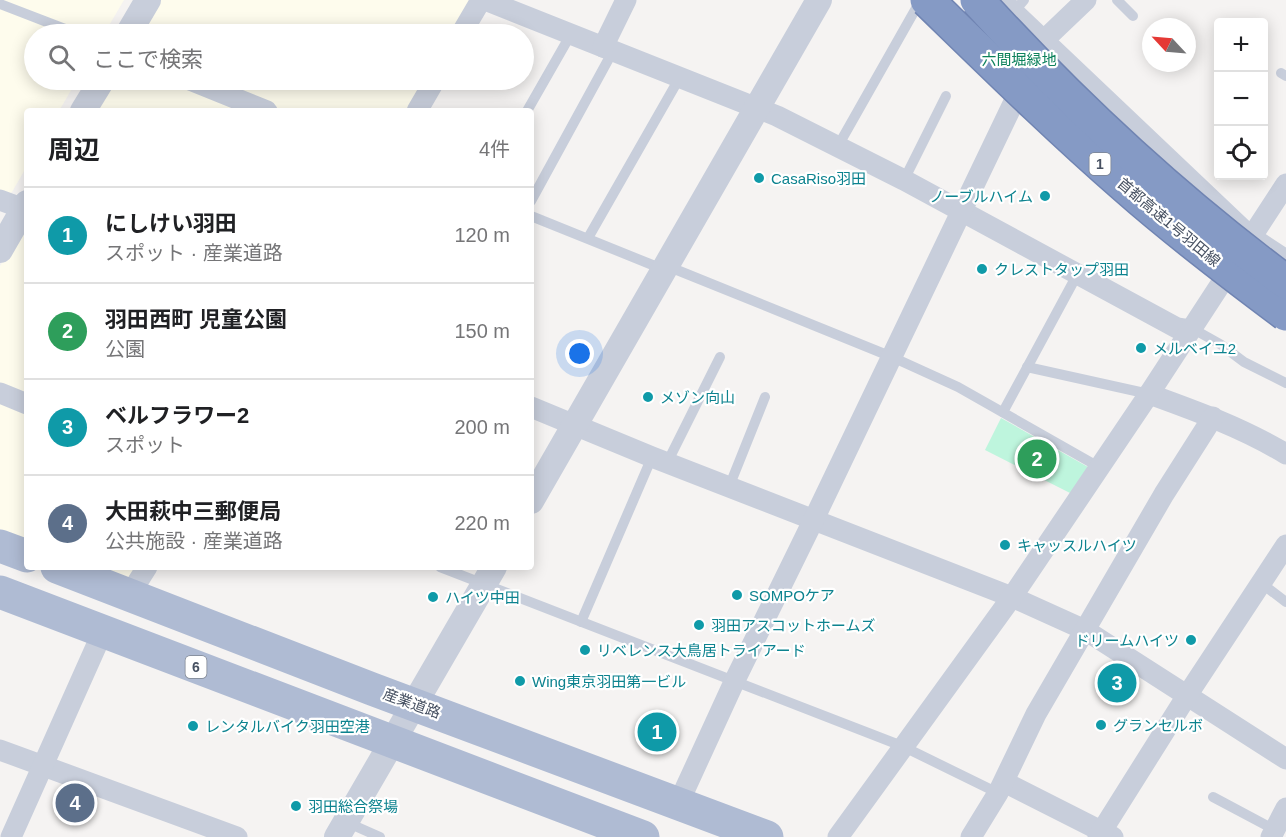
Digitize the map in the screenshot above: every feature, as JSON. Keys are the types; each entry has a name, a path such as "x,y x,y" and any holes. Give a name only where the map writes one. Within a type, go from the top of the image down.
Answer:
{"highway":[{"name":"首都高速1号羽田線","path":"977,0 1048,75 1143,166 1227,238 1286,282"},
{"name":"首都高速1号羽田線","path":"920,1 1125,186 1209,256 1286,314"}],"main road":[{"path":"0,546 24,555"},
{"name":"産業道路","path":"65,570 767,837"},
{"name":"6","path":"0,592 392,742 593,829 643,837"}],"street":[{"path":"134,24 148,0"},
{"path":"467,24 483,0 777,116 904,180 1177,328 1190,330"},
{"path":"608,49 626,0"},
{"path":"534,496 819,0"},
{"path":"679,802 735,680 1043,40 1086,0"},
{"path":"920,1 1016,96 1224,279 1286,321"},
{"path":"1012,4 1043,40 1251,237 1286,260"},
{"path":"85,108 96,90"},
{"path":"215,90 260,108"},
{"path":"419,108 429,90"},
{"path":"838,837 879,770 902,746 1012,597 1149,394 1286,184"},
{"path":"0,250 19,205"},
{"path":"0,393 24,403"},
{"path":"1149,394 1214,417 1260,438 1286,454"},
{"path":"534,408 659,460 1012,597 1085,630 1286,759"},
{"path":"971,837 1001,787 1036,714 1164,494 1214,417"},
{"path":"1001,787 1104,835 1188,694 1286,545"},
{"path":"130,594 145,570"},
{"path":"341,830 489,576"},
{"path":"11,837 104,631"},
{"path":"0,750 237,837"},
{"path":"1273,834 1286,808"}],"lane":[{"path":"1117,0 1133,16"},
{"path":"838,146 920,1"},
{"path":"0,4 52,24"},
{"path":"529,108 571,34"},
{"path":"534,195 608,49"},
{"path":"588,238 680,77"},
{"path":"904,180 946,96"},
{"path":"534,217 892,357 958,387 1099,467"},
{"path":"1003,412 1077,275"},
{"path":"1190,330 1195,330 1212,339 1244,362 1286,383"},
{"path":"581,622 659,460 720,357"},
{"path":"1027,367 1149,394"},
{"path":"729,487 765,397"},
{"path":"456,570 489,576 581,622 735,680 1001,787"},
{"path":"1261,583 1286,602"},
{"path":"1213,797 1273,834"},
{"path":"341,830 380,837"}],"shaded area":[{"path":"0,0 124,0 110,24 60,24"},
{"path":"158,0 471,0 460,24 144,24"},
{"path":"0,7 44,24 24,24 24,90 71,90 61,108 24,108 24,171 12,192 6,195 0,192"},
{"path":"105,90 201,90 246,108 94,108"},
{"path":"228,90 424,90 414,108 272,108"},
{"path":"23,227 24,400 0,390 0,266"},
{"path":"0,396 24,405 24,538 0,529"},
{"path":"108,570 141,570 135,580"}],"green space":[{"path":"1001,418 1088,467 1074,495 985,450"}],"place":[{"name":"CasaRiso羽田","path":"759,178"},
{"name":"ノーブルハイム","path":"1045,196"},
{"name":"クレストタップ羽田","path":"982,269"},
{"name":"メルベイユ2","path":"1141,348"},
{"name":"メゾン向山","path":"648,397"},
{"name":"羽田西町 児童公園","path":"1037,459"},
{"name":"キャッスルハイツ","path":"1005,545"},
{"name":"SOMPOケア","path":"737,595"},
{"name":"ハイツ中田","path":"433,597"},
{"name":"羽田アスコットホームズ","path":"699,625"},
{"name":"ドリームハイツ","path":"1191,640"},
{"name":"リベレンス大鳥居トライアード","path":"585,650"},
{"name":"Wing東京羽田第一ビル","path":"520,681"},
{"name":"ベルフラワー2","path":"1117,683"},
{"name":"グランセルボ","path":"1101,725"},
{"name":"レンタルバイク羽田空港","path":"193,726"},
{"name":"にしけい羽田","path":"657,732"},
{"name":"大田萩中三郵便局","path":"75,803"},
{"name":"羽田総合祭場","path":"296,806"}],"park label":[{"name":"六間堀緑地","path":"1019,59"}]}
